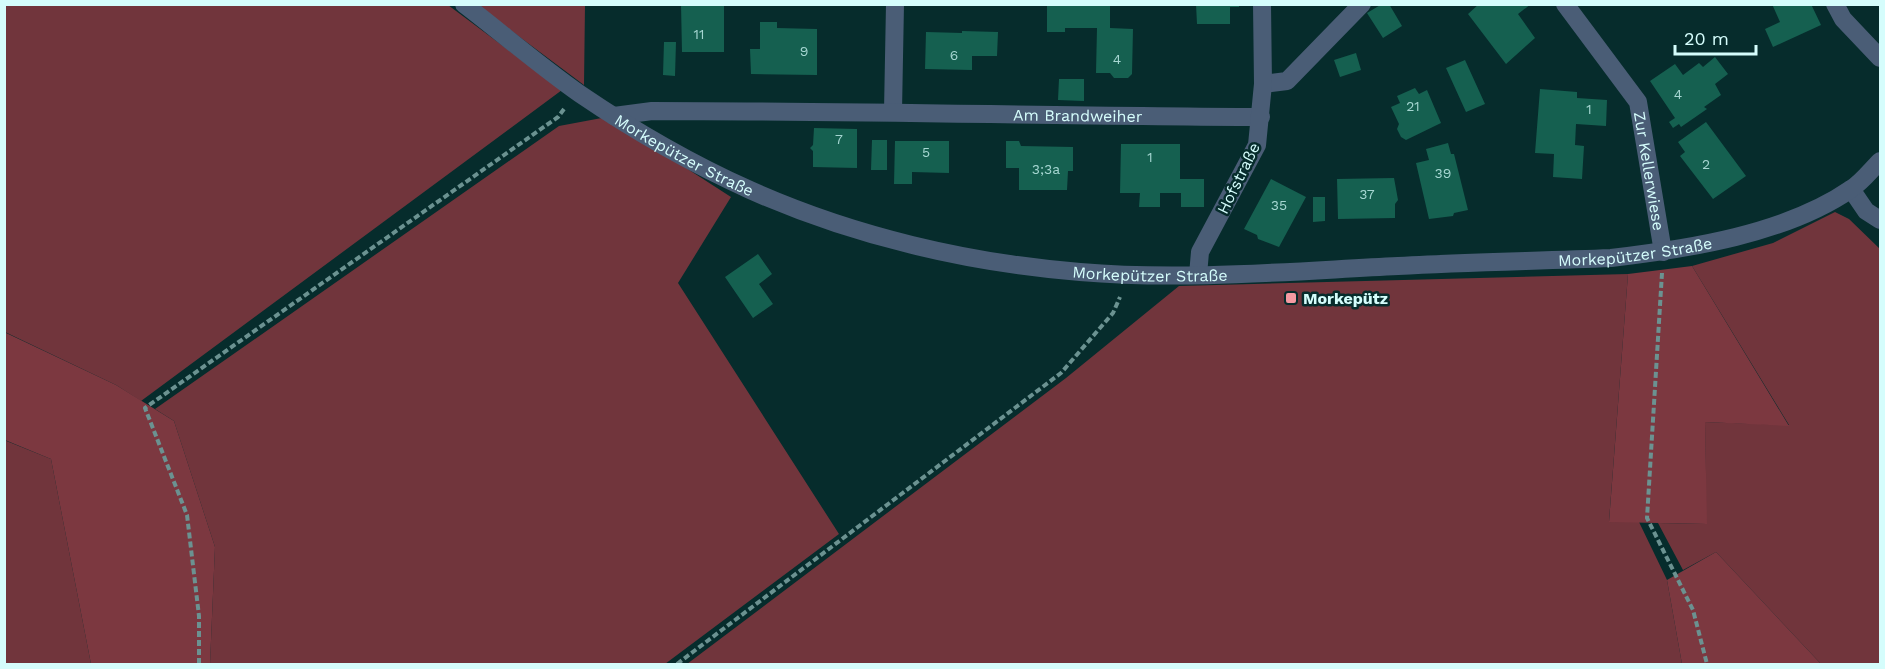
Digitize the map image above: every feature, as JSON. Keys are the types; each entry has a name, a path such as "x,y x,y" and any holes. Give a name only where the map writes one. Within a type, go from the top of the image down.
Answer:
{"street":[{"name":"Morkepützer Straße","path":"464,4 578,93 614,116 749,189 804,212 861,229 969,257 1020,266 1084,272 1198,275 1599,259 1663,252 1768,227 1808,212 1851,189 1881,161"},
{"path":"893,111 895,4"},
{"name":"Hofstraße","path":"1198,275 1200,252 1257,145 1263,84 1262,4"},
{"path":"1263,84 1287,81 1362,4"},
{"name":"Zur Kellerwiese","path":"1565,4 1638,102 1663,252"},
{"path":"1834,4 1843,19 1881,58"},
{"name":"Am Brandweiher","path":"614,116 652,111 893,111 983,115 1261,117"},
{"path":"1851,189 1866,212 1881,220"}],"path":[{"path":"199,664 200,616 187,515 145,408 558,117 578,93"},
{"path":"1663,252 1647,519 1693,610 1707,664"},
{"path":"677,664 1060,373 1113,314 1120,296 1120,273"}],"shaded area":[{"path":"4,5 448,5 562,90 141,401 116,385 5,332"},
{"path":"477,5 585,5 584,85"},
{"path":"607,117 731,197 678,283 839,534 665,664 210,664 215,547 174,421 155,409 559,126"},
{"path":"1835,212 1849,219 1880,249 1880,664 1821,664 1716,552 1683,570 1658,523 1706,524 1705,422 1789,425 1692,266 1773,243"},
{"path":"1692,266 1789,426 1705,422 1707,524 1609,522 1628,274"},
{"path":"1628,274 1609,521 1639,522 1667,580 1682,664 687,664 1066,378 1179,286"},
{"path":"4,332 116,385 174,421 215,547 210,664 91,664 51,459 5,440"},
{"path":"4,440 51,459 91,664 5,664"},
{"path":"1716,552 1821,664 1682,664 1667,580"}],"building":[{"path":"681,4 724,4 724,52 682,52"},
{"path":"1047,4 1110,4 1110,28 1133,29 1132,74 1128,78 1114,78 1110,73 1096,73 1097,28 1065,28 1065,32 1047,32"},
{"path":"1196,4 1239,4 1239,7 1230,7 1230,24 1197,24"},
{"path":"1382,4 1389,4 1402,26 1383,38 1367,13"},
{"path":"1479,4 1531,4 1518,14 1535,38 1506,64 1468,14"},
{"path":"1772,4 1811,4 1821,25 1773,47 1765,29 1780,22"},
{"path":"760,22 777,22 777,28 817,29 817,75 751,74 750,49 760,49"},
{"path":"962,31 998,32 997,56 972,56 972,70 925,69 926,32 962,33"},
{"path":"664,42 676,42 675,76 663,75"},
{"path":"1356,53 1361,70 1340,77 1334,60"},
{"path":"1715,57 1728,74 1715,84 1721,95 1704,107 1707,109 1681,127 1679,124 1673,128 1669,122 1675,118 1650,81 1675,64 1683,75 1699,63 1703,67"},
{"path":"1465,60 1485,104 1466,112 1446,68"},
{"path":"1059,79 1084,79 1084,101 1058,100"},
{"path":"1415,88 1419,94 1427,90 1441,123 1406,140 1401,137 1397,129 1399,124 1391,107 1400,103 1397,96"},
{"path":"1540,89 1577,92 1577,98 1607,100 1606,126 1576,124 1575,145 1584,146 1582,179 1553,177 1554,154 1535,153"},
{"path":"1706,122 1746,176 1713,199 1680,156 1685,152 1678,142"},
{"path":"814,128 857,129 857,168 813,167 813,151 810,148 813,145"},
{"path":"872,140 887,140 887,170 871,170"},
{"path":"895,141 949,141 949,173 912,172 912,184 894,184"},
{"path":"1006,141 1019,141 1021,146 1073,147 1073,171 1068,171 1067,190 1019,190 1019,168 1006,168"},
{"path":"1448,143 1451,154 1454,154 1468,210 1454,213 1453,216 1429,219 1416,163 1429,160 1426,149"},
{"path":"1121,144 1180,144 1180,179 1204,179 1204,207 1181,207 1181,193 1160,193 1160,207 1139,207 1140,193 1120,193"},
{"path":"1394,178 1398,200 1395,204 1395,218 1338,219 1337,179"},
{"path":"1271,179 1306,197 1279,247 1258,239 1257,235 1244,229"},
{"path":"1313,197 1325,197 1325,221 1313,222"},
{"path":"758,254 772,274 759,284 773,304 753,318 725,277"}],"place":[{"name":"Morkepütz","path":"1291,298"}]}
